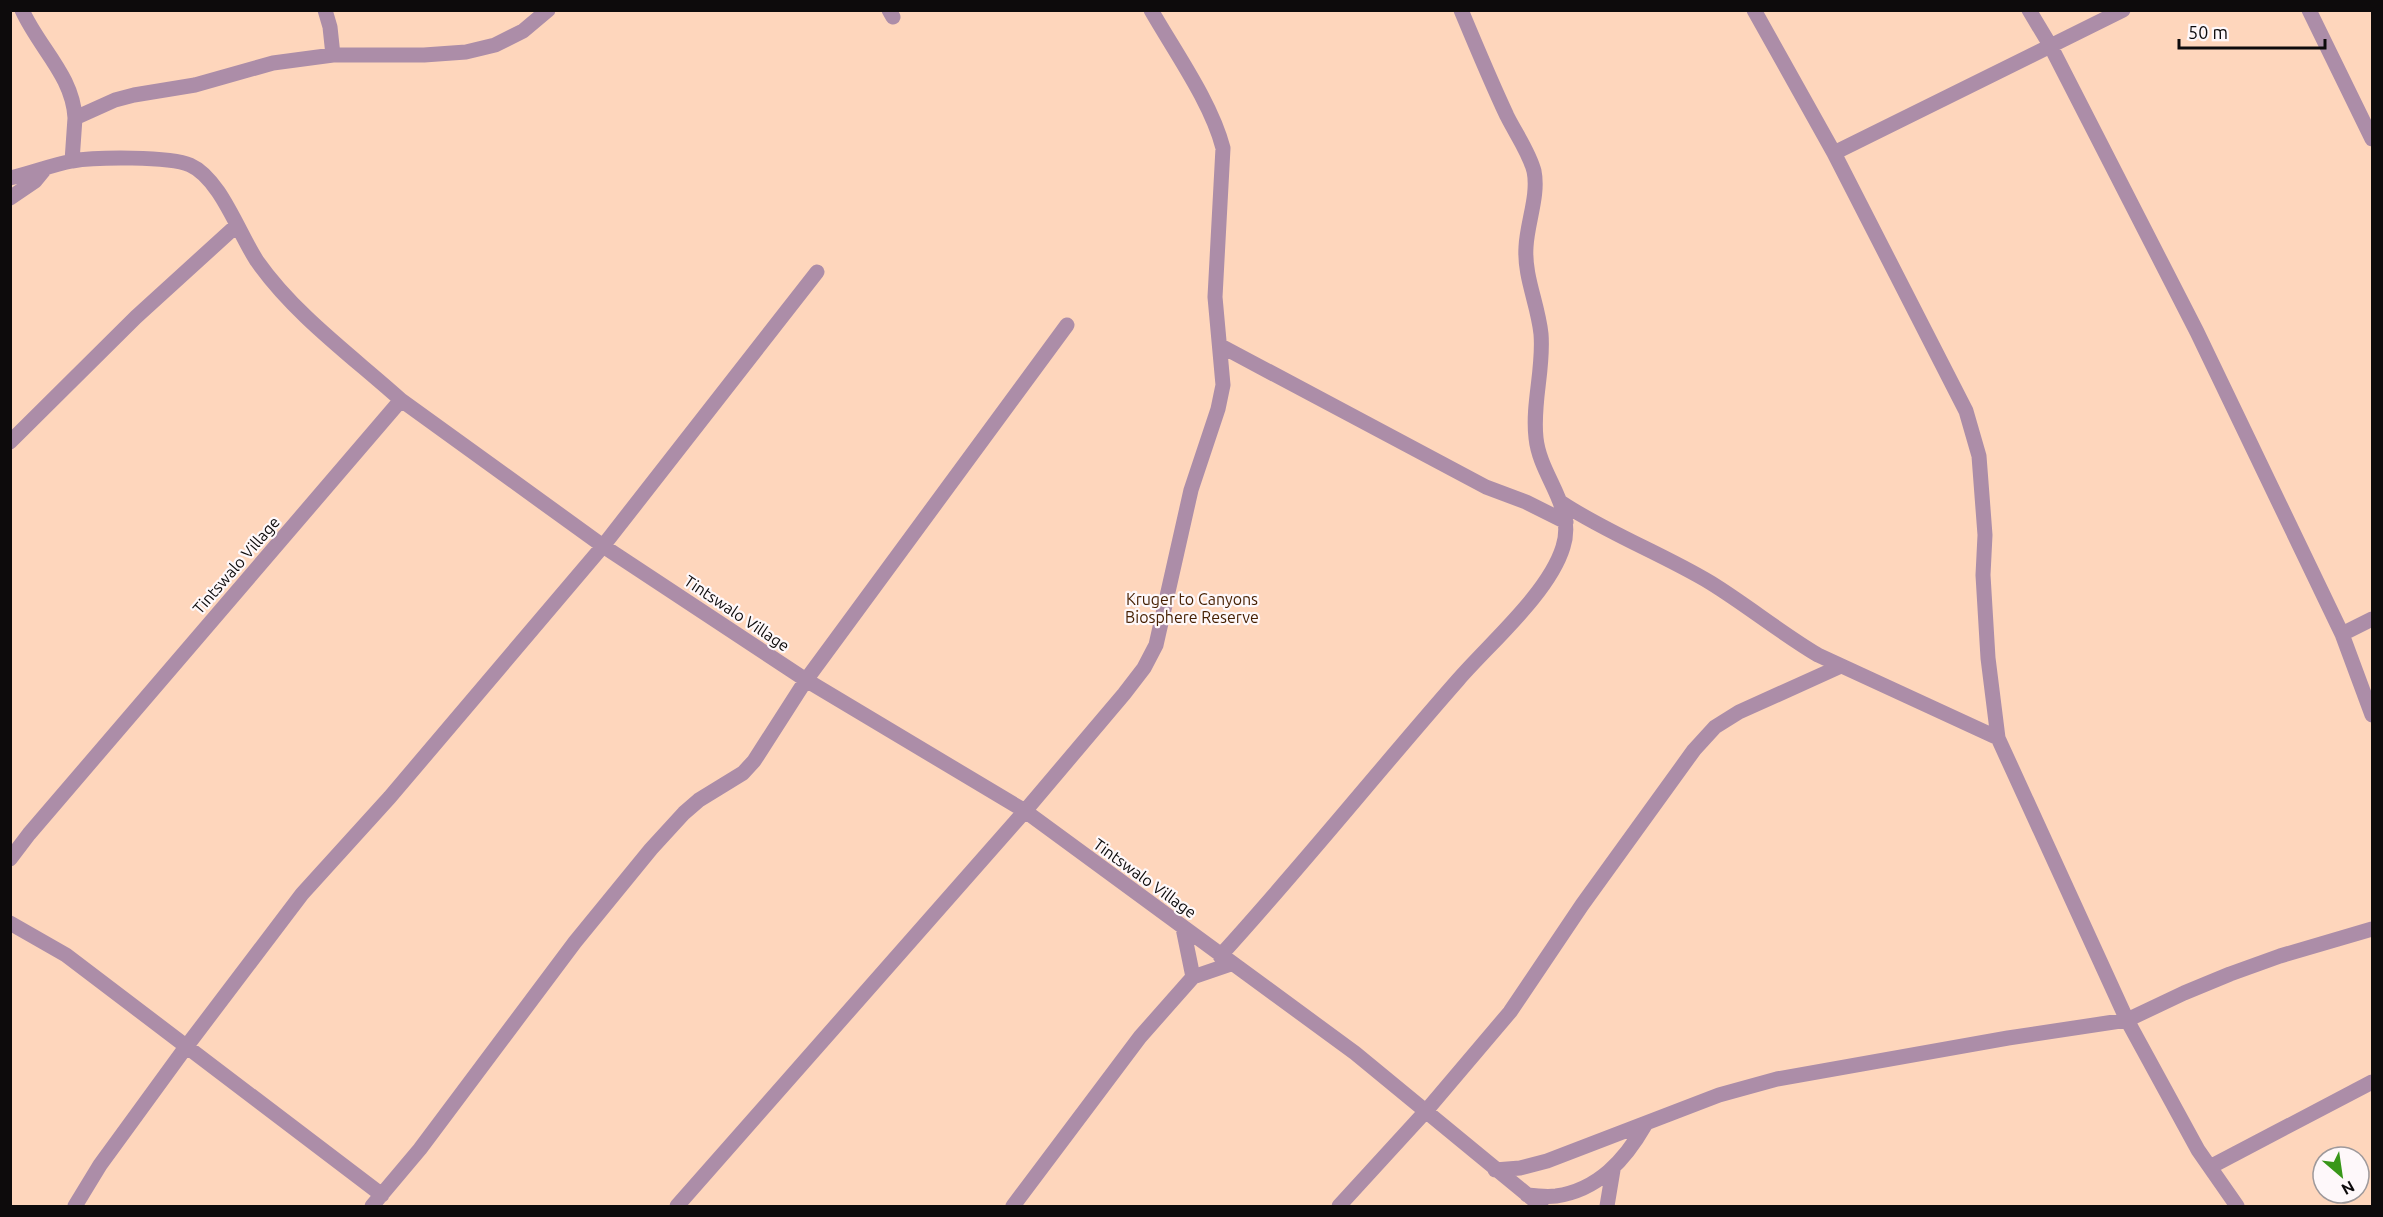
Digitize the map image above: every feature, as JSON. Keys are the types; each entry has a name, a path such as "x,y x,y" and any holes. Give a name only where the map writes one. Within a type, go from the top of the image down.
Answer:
{"street":[{"path":"22,10 66,81 74,105 72,161"},
{"path":"325,10 330,27 333,56"},
{"path":"75,118 134,95 195,85 273,63 333,56 466,52 495,45 523,31 548,10"},
{"path":"677,1206 1025,811 1124,694 1144,668 1156,645 1191,490 1218,409 1223,385 1215,297 1223,148 1218,131 1203,101 1151,10"},
{"path":"1013,1206 1140,1037 1193,977 1226,960 1288,881 1458,680 1534,596 1546,581 1563,548 1566,522 1562,503 1540,456 1536,439 1535,419 1542,357 1541,334 1526,260 1527,230 1534,192 1534,171 1480,58 1461,10"},
{"path":"1754,10 1834,153 1966,411 1980,456 1985,535 1983,575 1988,658 1998,738 2127,1020 2198,1150 2237,1206"},
{"path":"2029,10 2050,45 2197,332 2342,634 2373,715"},
{"path":"1834,153 2122,10"},
{"path":"2309,10 2373,139"},
{"path":"10,178 72,161 147,158 193,166 202,172 216,190 257,260 280,290 401,400"},
{"path":"10,198 35,181 44,170"},
{"path":"10,442 136,317 236,226"},
{"path":"75,1206 100,1165 302,894 390,797 603,546 817,272"},
{"path":"10,923 66,955 186,1047 377,1201 420,1149 574,942 684,813 699,800 749,767 806,680 1067,325"},
{"path":"1221,346 1486,487 1526,502 1566,522"},
{"name":"Tintswalo Village","path":"10,859 36,825 401,400 603,546 806,680 1025,811 1355,1053 1541,1206"},
{"path":"1562,503 1593,522 1712,584 1790,639 1841,666 1998,738"},
{"path":"2342,634 2373,619"},
{"path":"1339,1206 1426,1111 1510,1012 1589,895 1710,731 1738,712 1841,666"},
{"path":"1183,928 1193,977"},
{"path":"1495,1170 1520,1168 1547,1161 1719,1095 1777,1079 2008,1038 2127,1020 2184,993 2280,956 2373,929"},
{"path":"2210,1167 2373,1082"},
{"path":"1527,1195 1555,1196 1592,1184 1613,1170 1633,1147 1645,1125"},
{"path":"1607,1206 1613,1170"}],"green space":[{"name":"Kruger to Canyons Biosphere Reserve","path":"10,11 2372,11 2372,1206 11,1206"}]}
